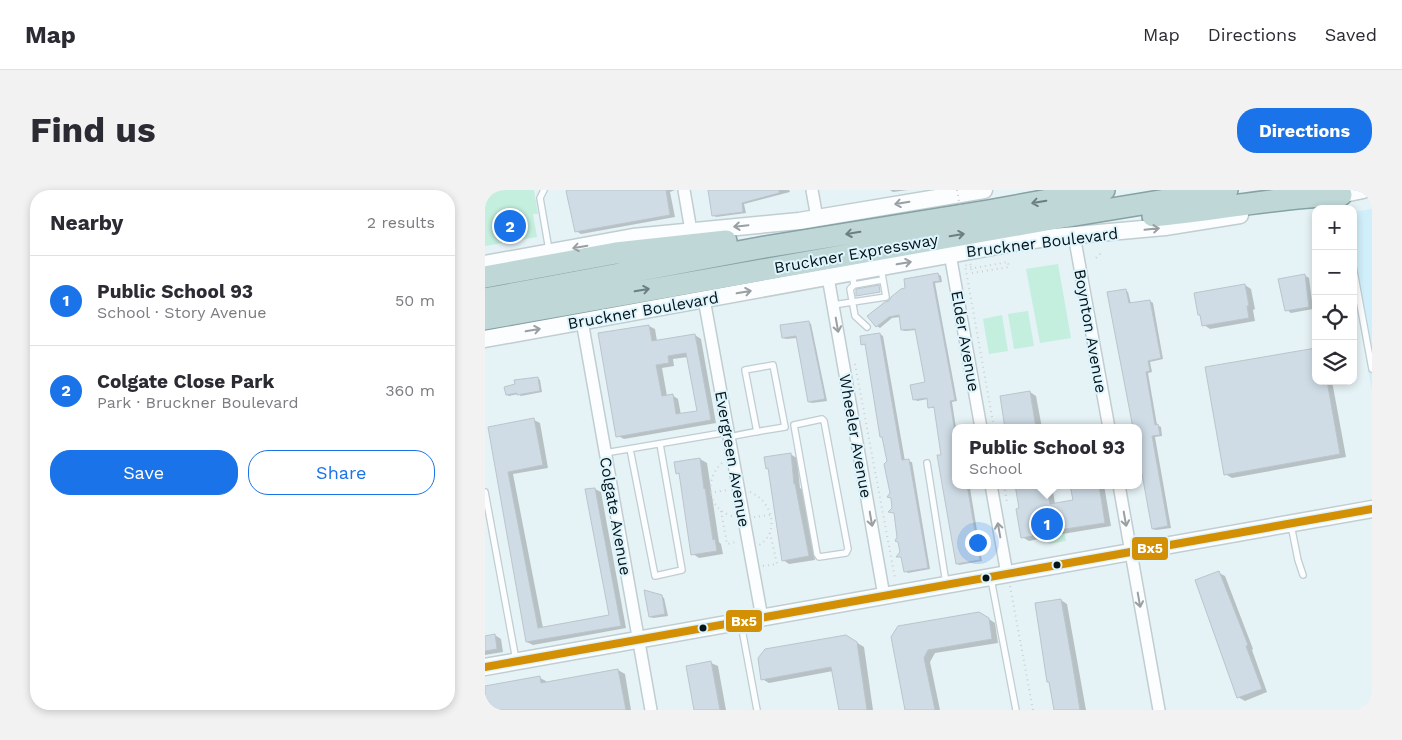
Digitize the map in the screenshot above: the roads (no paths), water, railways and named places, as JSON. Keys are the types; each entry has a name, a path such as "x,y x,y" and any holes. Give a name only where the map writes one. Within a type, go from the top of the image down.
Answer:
{"highway":[{"name":"Bruckner Expressway","path":"485,319 591,289 765,247 1104,190"},
{"name":"Bruckner Expressway","path":"485,299 591,289 1057,218 1227,190"},
{"path":"1057,218 1135,218 1194,212 1301,196 1342,198"},
{"path":"485,277 638,250 728,241 765,247"}],"main road":[{"path":"485,264 633,237 817,218 938,193 984,190"},
{"name":"Bruckner Boulevard","path":"485,339 828,277 857,282 881,273 950,254 1075,235 1172,226 1342,198 1363,190"},
{"path":"485,668 1372,509"}],"street":[{"path":"684,190 691,231"},
{"path":"812,190 817,218"},
{"name":"Boynton Avenue","path":"1075,235 1108,424"},
{"name":"Elder Avenue","path":"950,254 980,424"},
{"name":"Wheeler Avenue","path":"828,277 884,596"},
{"name":"Evergreen Avenue","path":"704,299 762,618"},
{"name":"Colgate Avenue","path":"582,321 651,710"},
{"path":"992,489 1007,574"},
{"path":"1120,489 1159,710"}],"lane":[{"path":"544,190 540,198 549,252"},
{"path":"867,327 855,316 850,288 857,282 873,283 881,273"},
{"path":"833,305 875,296 886,297 881,273"},
{"path":"1357,288 1372,369"},
{"path":"757,432 745,370 773,365 785,427"},
{"path":"605,453 728,434 757,432 821,419 824,421 848,549 847,553 823,557 819,557 817,554 794,425"},
{"path":"630,449 655,576 682,570 660,444"},
{"path":"927,463 946,585"},
{"path":"485,492 517,662"},
{"path":"1291,523 1303,575"},
{"path":"991,577 1016,710"},
{"path":"741,622 757,710"}],"place":[{"name":"Colgate Close Park","path":"510,226"},
{"name":"Public School 93","path":"1047,524"}]}
